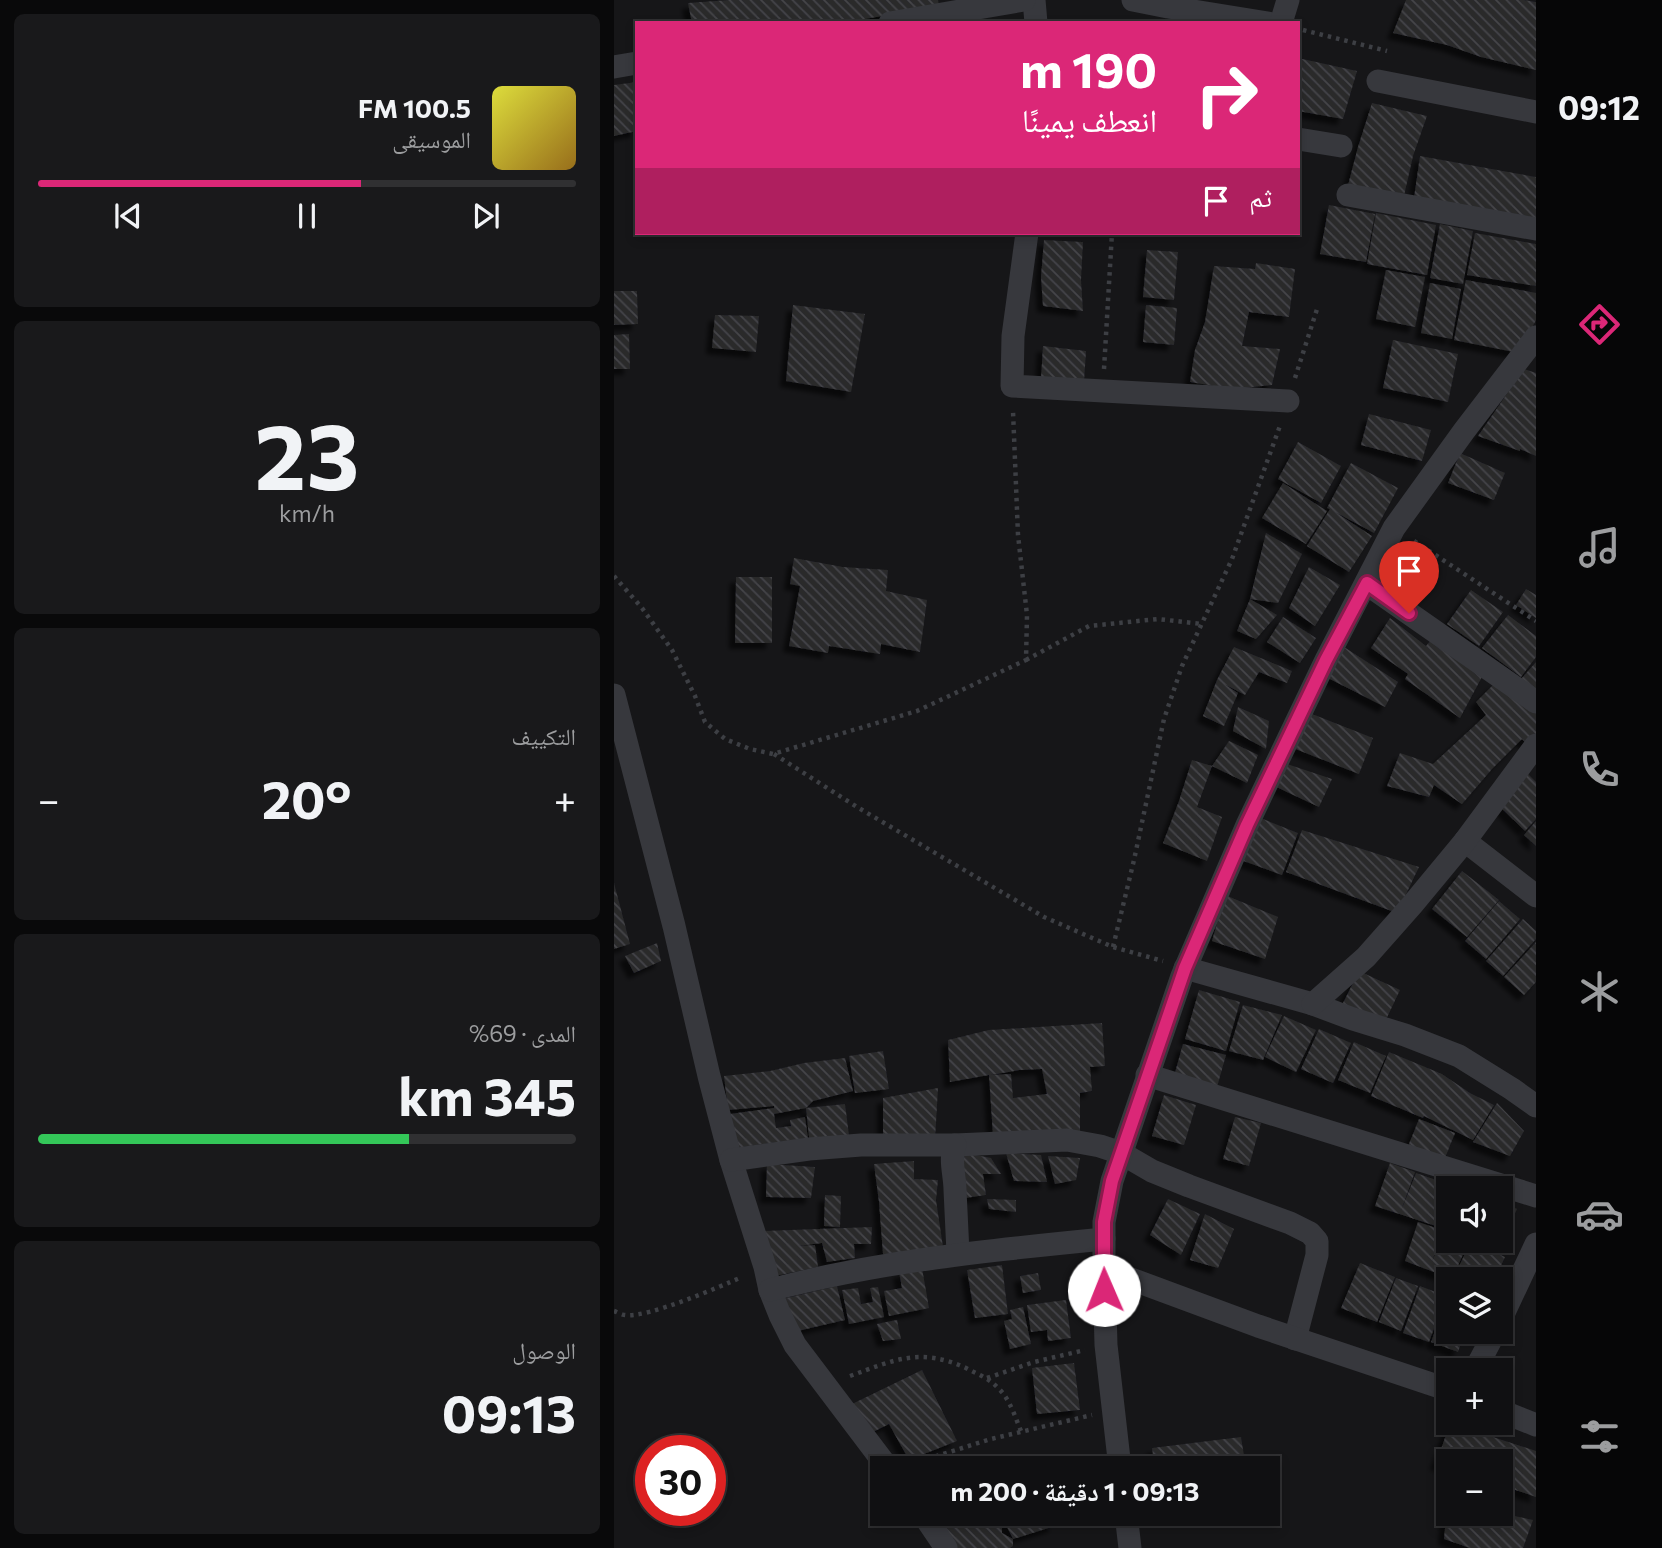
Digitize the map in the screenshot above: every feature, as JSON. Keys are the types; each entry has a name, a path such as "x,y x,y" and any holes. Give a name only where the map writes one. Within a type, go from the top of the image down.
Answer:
{"street":[{"path":"902,21 1024,0"},
{"path":"1034,0 1036,21"},
{"path":"1133,0 1256,21"},
{"path":"1282,21 1288,0"},
{"path":"614,67 635,63"},
{"path":"1378,81 1536,112"},
{"path":"1300,139 1341,146"},
{"path":"1348,195 1536,229"},
{"path":"1027,235 1013,336 1012,386 1288,401"},
{"path":"1119,1456 1106,1345 1103,1238 1107,1204 1121,1153 1185,968 1247,825 1326,660 1394,528 1464,431 1533,347"},
{"path":"1367,583 1536,702"},
{"path":"614,695 731,1160 770,1290 795,1345 825,1385 889,1456"},
{"path":"1313,1004 1366,957 1412,905 1465,841 1536,745"},
{"path":"1465,841 1536,896"},
{"path":"1185,968 1313,1004 1459,1056 1536,1106"},
{"path":"1147,1075 1536,1195"},
{"path":"731,1160 861,1144 955,1145 1067,1140 1100,1146 1121,1153 1165,1176 1310,1233 1317,1241 1317,1255 1295,1339"},
{"path":"955,1145 953,1159 958,1253"},
{"path":"770,1290 820,1277 958,1253 1103,1238"},
{"path":"1513,1293 1536,1244"},
{"path":"1104,1269 1295,1339 1436,1386"},
{"path":"1513,1416 1536,1425"},
{"path":"931,1526 946,1548"},
{"path":"1127,1526 1130,1548"}],"path":[{"path":"1300,29 1387,51"},
{"path":"1103,391 1112,235"},
{"path":"1113,947 1164,719 1182,666 1232,559 1288,401 1318,306"},
{"path":"1012,386 1018,535 1027,615 1026,660"},
{"path":"1394,528 1536,621"},
{"path":"614,576 642,608 672,650 705,722 725,739 773,754 857,807 1044,917 1113,947 1185,968"},
{"path":"773,754 917,711 1026,660 1089,626 1158,618 1202,624"},
{"path":"614,1311 625,1315 646,1313 718,1288 765,1267"},
{"path":"987,1378 1034,1362 1106,1345"},
{"path":"825,1385 906,1358 934,1357 950,1361 987,1378 1007,1400 1021,1432"},
{"path":"932,1456 1113,1410"}],"building":[{"path":"729,0 938,0 940,11 895,14 852,21 692,21 688,3"},
{"path":"1406,0 1536,2 1536,70 1393,33"},
{"path":"1300,58 1357,71 1343,119 1300,111"},
{"path":"635,82 635,131 614,136 614,85"},
{"path":"1372,103 1427,116 1413,156 1403,200 1347,189"},
{"path":"1420,156 1536,177 1536,221 1414,198"},
{"path":"1329,205 1375,214 1366,262 1320,254"},
{"path":"1376,213 1436,225 1427,275 1367,264"},
{"path":"1440,224 1473,231 1463,284 1430,278"},
{"path":"1475,233 1536,244 1536,286 1467,275"},
{"path":"1044,240 1083,242 1083,311 1043,306 1041,277"},
{"path":"1147,250 1178,252 1174,300 1143,297"},
{"path":"1256,263 1295,269 1289,317 1249,312 1242,346 1280,349 1272,385 1233,389 1190,382 1195,350 1205,322 1214,266 1255,269"},
{"path":"1386,270 1425,277 1415,327 1376,319"},
{"path":"1466,280 1536,293 1536,320 1519,353 1454,340"},
{"path":"1430,283 1461,289 1452,339 1421,333"},
{"path":"614,291 637,291 638,324 614,325"},
{"path":"793,305 865,314 851,392 786,381"},
{"path":"1146,305 1177,308 1174,345 1143,342"},
{"path":"715,315 759,316 756,352 712,348"},
{"path":"629,334 630,369 614,369 614,335"},
{"path":"1393,340 1458,354 1448,402 1383,388"},
{"path":"1043,346 1086,351 1084,382 1041,379"},
{"path":"1524,369 1536,373 1536,456 1478,436"},
{"path":"1369,414 1431,430 1422,461 1361,445"},
{"path":"1298,442 1341,466 1321,503 1278,479"},
{"path":"1460,453 1505,473 1494,500 1448,483"},
{"path":"1351,463 1398,488 1374,533 1335,512 1372,536 1349,572 1307,546 1330,509 1327,508"},
{"path":"1283,483 1327,511 1306,544 1262,518"},
{"path":"1266,533 1302,554 1278,603 1250,599"},
{"path":"794,558 843,567 888,570 886,591 927,600 920,652 881,644 880,654 829,646 828,653 789,646 800,586 790,584"},
{"path":"1309,567 1340,585 1315,626 1289,608"},
{"path":"736,577 772,577 772,643 735,643"},
{"path":"1526,589 1536,595 1536,618 1516,605"},
{"path":"1471,590 1503,612 1479,646 1447,624"},
{"path":"1250,599 1277,615 1256,639 1237,631"},
{"path":"1508,615 1536,636 1536,657 1521,677 1482,648"},
{"path":"1283,617 1316,638 1300,663 1267,642"},
{"path":"1390,618 1426,646 1430,641 1483,675 1460,718 1405,679 1408,674 1371,648"},
{"path":"1341,645 1398,682 1385,707 1324,676"},
{"path":"1234,647 1292,671 1287,683 1259,672 1245,695 1224,684 1238,693 1224,726 1203,716"},
{"path":"1536,662 1536,691 1521,679"},
{"path":"1495,683 1536,711 1536,737 1528,745 1522,739 1462,804 1434,785 1429,797 1387,786 1400,753 1433,764 1486,715 1476,702"},
{"path":"1238,707 1269,721 1266,749 1233,731"},
{"path":"1307,712 1373,738 1359,774 1293,748"},
{"path":"1229,741 1258,755 1247,783 1212,766"},
{"path":"1192,760 1212,766 1197,807 1222,817 1207,861 1163,843"},
{"path":"1281,762 1332,779 1319,807 1272,785"},
{"path":"1523,769 1536,782 1536,819 1525,831 1496,803"},
{"path":"1258,817 1298,833 1282,875 1241,860"},
{"path":"1536,821 1536,846 1524,835"},
{"path":"1302,830 1419,867 1397,913 1286,872"},
{"path":"1462,871 1499,900 1467,937 1432,909"},
{"path":"614,883 630,944 614,949"},
{"path":"1225,895 1278,917 1265,959 1212,941"},
{"path":"1499,901 1520,919 1486,959 1465,941"},
{"path":"1523,919 1536,931 1536,939 1503,976 1486,961"},
{"path":"1536,942 1536,982 1524,995 1504,977"},
{"path":"657,943 661,961 634,973 625,956"},
{"path":"1359,971 1400,990 1383,1026 1339,1011"},
{"path":"1199,990 1240,1002 1226,1051 1185,1039"},
{"path":"1243,1005 1282,1015 1263,1060 1229,1051"},
{"path":"1284,1016 1316,1030 1296,1072 1265,1057"},
{"path":"1102,1023 1105,1066 1090,1067 1092,1091 1080,1093 1080,1133 993,1136 989,1075 950,1082 948,1040 989,1030","holes":["1042,1069 1047,1094 1013,1098 1011,1074 991,1075"]},
{"path":"1319,1029 1351,1043 1333,1083 1301,1069"},
{"path":"1354,1042 1386,1056 1370,1093 1338,1080"},
{"path":"1183,1044 1226,1055 1217,1087 1174,1076"},
{"path":"883,1051 889,1089 855,1093 849,1056"},
{"path":"1389,1052 1442,1074 1494,1105 1473,1140 1424,1116 1423,1118 1371,1096"},
{"path":"845,1058 853,1091 813,1101 806,1108 774,1114 776,1128 791,1126 790,1120 805,1117 808,1138 735,1148 730,1114 774,1106 728,1110 724,1076"},
{"path":"938,1088 935,1140 883,1140 883,1098"},
{"path":"1164,1095 1196,1105 1184,1145 1152,1136"},
{"path":"1497,1103 1524,1131 1510,1156 1473,1142"},
{"path":"845,1104 850,1143 810,1147 806,1108"},
{"path":"1235,1117 1261,1123 1249,1166 1223,1159"},
{"path":"1419,1119 1455,1133 1443,1163 1407,1149"},
{"path":"956,1151 991,1158 1001,1174 983,1174 986,1195 958,1199"},
{"path":"1006,1153 1041,1155 1047,1182 1014,1181"},
{"path":"1048,1156 1080,1158 1076,1180 1055,1184"},
{"path":"914,1161 914,1179 938,1180 936,1200 943,1247 912,1254 883,1254 874,1164"},
{"path":"1390,1163 1415,1172 1401,1211 1416,1173 1436,1180 1436,1226 1375,1206"},
{"path":"767,1164 815,1167 811,1198 766,1197"},
{"path":"825,1195 841,1196 840,1227 824,1226"},
{"path":"987,1199 1016,1200 1016,1212 989,1209"},
{"path":"1168,1199 1200,1214 1181,1255 1150,1235"},
{"path":"1205,1214 1234,1229 1218,1268 1190,1260"},
{"path":"1418,1222 1436,1228 1436,1249 1432,1262 1436,1252 1464,1253 1457,1267 1436,1267 1436,1273 1405,1261"},
{"path":"872,1227 871,1244 854,1244 855,1258 827,1262 822,1243 798,1246 815,1245 818,1267 775,1276 763,1231"},
{"path":"1465,1253 1496,1253 1505,1257 1500,1267 1459,1267"},
{"path":"1360,1263 1395,1277 1377,1322 1341,1308"},
{"path":"1002,1265 1008,1314 975,1318 967,1270"},
{"path":"922,1268 929,1308 889,1316 884,1291 902,1288 899,1272"},
{"path":"1038,1273 1041,1290 1023,1293 1020,1276"},
{"path":"1396,1278 1418,1286 1401,1331 1379,1322"},
{"path":"837,1286 845,1320 789,1333 782,1299"},
{"path":"1420,1286 1436,1292 1436,1323 1429,1342 1403,1333"},
{"path":"878,1287 884,1317 849,1324 842,1290 858,1288 861,1304 873,1302 870,1288"},
{"path":"1066,1300 1071,1338 1048,1341 1047,1330 1031,1332 1027,1305"},
{"path":"1023,1307 1031,1344 1010,1349 1004,1321 1012,1319 1010,1310"},
{"path":"897,1320 901,1339 883,1341 877,1324"},
{"path":"1436,1329 1436,1344 1431,1342"},
{"path":"1436,1344 1461,1344 1458,1352"},
{"path":"1074,1363 1080,1410 1037,1414 1032,1368"},
{"path":"922,1370 957,1441 919,1456 907,1456 889,1424 867,1435 852,1404"},
{"path":"1446,1435 1487,1435 1536,1451 1536,1497 1513,1489 1513,1449 1441,1449"},
{"path":"1241,1437 1244,1456 1153,1456 1152,1448"},
{"path":"1513,1516 1533,1520 1523,1548 1470,1548 1444,1539 1445,1526 1513,1526"},
{"path":"941,1526 1002,1526 1002,1533 1013,1539 1013,1546 1010,1548 954,1548"},
{"path":"1006,1526 1055,1526 1013,1539"}],"route":[{"path":"1104,1290 1104,1222 1112,1181 1185,968 1247,825 1326,660 1367,583 1409,613"}]}
